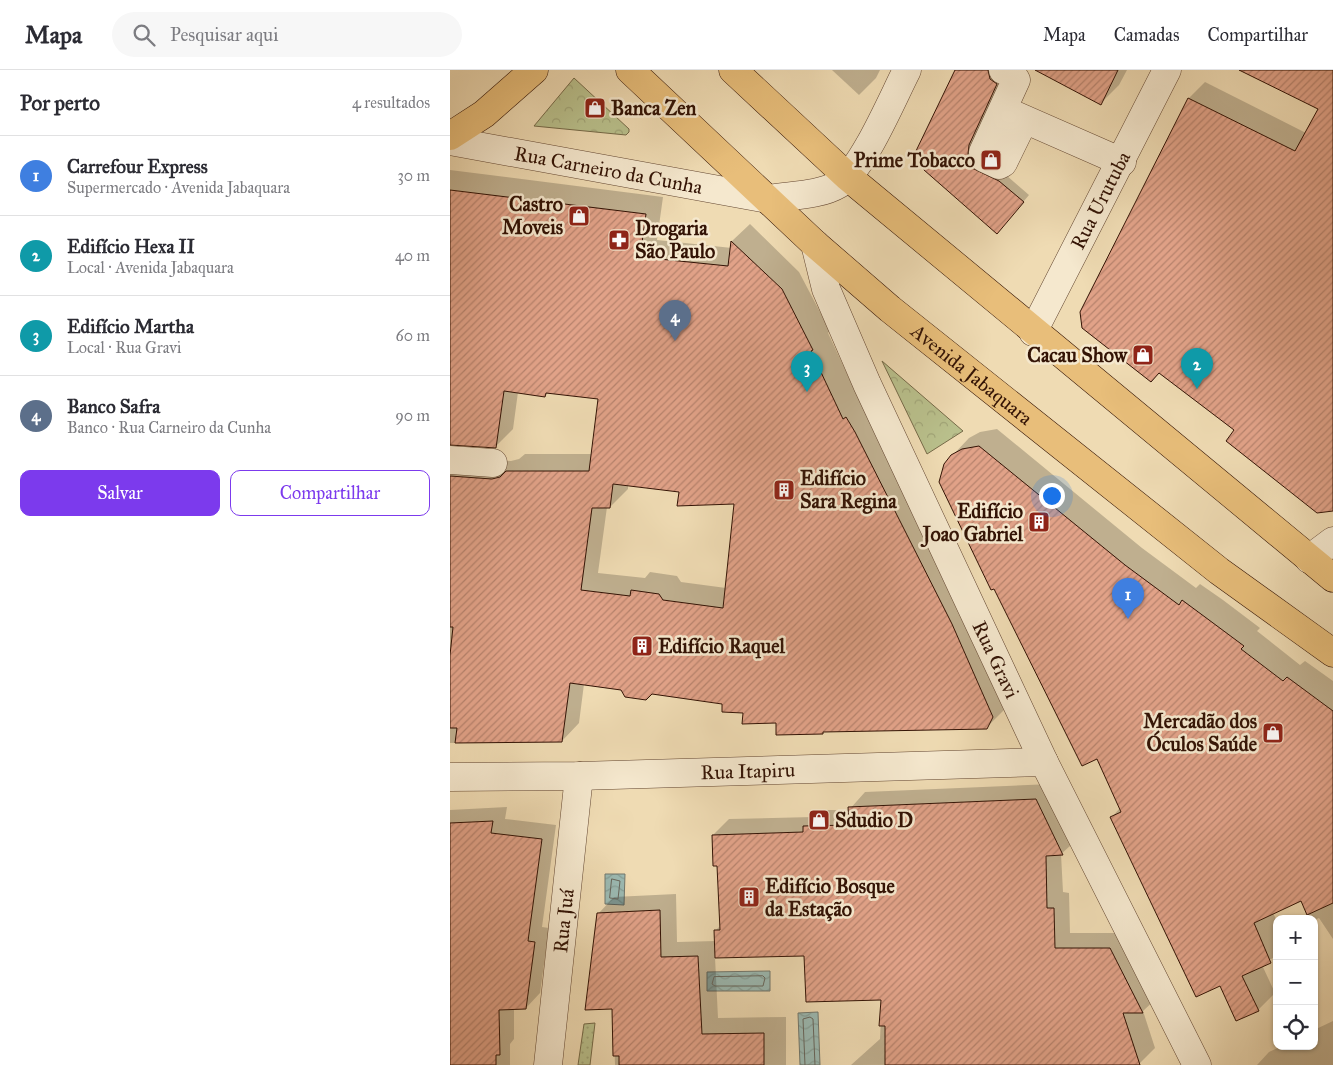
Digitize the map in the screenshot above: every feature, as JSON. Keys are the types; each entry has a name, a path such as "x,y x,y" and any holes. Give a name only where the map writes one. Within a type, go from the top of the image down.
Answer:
{"main road":[{"path":"450,136 484,114 534,70"},
{"name":"Avenida Jabaquara","path":"630,70 815,244 890,309 1219,571 1333,653"},
{"path":"733,70 848,177 1033,332 1333,578"}],"street":[{"path":"768,199 830,188 848,177 864,154 907,70"},
{"path":"1003,70 1012,74 1016,80 1013,115 1122,162"},
{"name":"Rua Urutuba","path":"1033,332 1122,162 1167,70"},
{"name":"Rua Carneiro da Cunha","path":"450,141 768,199"},
{"name":"Rua Gravi","path":"815,244 826,289 866,384 1044,762 1197,1065"},
{"path":"450,460 493,463"},
{"path":"1309,559 1333,541"},
{"name":"Rua Itapiru","path":"450,777 579,776 1044,762"},
{"name":"Rua Juá","path":"548,1065 579,776"}],"green space":[{"path":"574,78 629,129 626,135 534,126"},
{"path":"882,361 963,431 927,454"},
{"path":"595,1023 590,1065 578,1065 584,1024"}],"water":[{"path":"605,874 625,874 624,905 605,904"},
{"path":"770,971 770,991 707,991 707,972"},
{"path":"818,1012 820,1065 800,1065 798,1013"}],"building":[{"path":"955,70 988,70 990,79 997,84 969,145 968,154 972,168 999,181 1024,202 997,234 924,170 915,153"},
{"path":"1035,70 1118,70 1101,105"},
{"path":"1239,70 1333,70 1333,511 1317,513 1226,441 1234,430 1159,373 1151,382 1082,328 1080,312 1188,98 1295,151 1318,109"},
{"path":"450,190 646,214 640,257 728,266 731,241 782,289 813,350 811,351 843,419 846,417 855,432 952,624 993,717 987,729 823,732 823,734 776,735 776,723 742,724 743,713 722,712 722,704 652,694 646,700 625,697 621,690 570,683 562,742 455,743 457,728 450,728 450,655 453,627 450,627 450,476 492,479 500,477 506,471 589,471 598,399 546,393 545,397 504,391 496,448 450,445","holes":["613,484 679,492 677,506 734,504 723,608 663,600 659,594 631,590 630,596 581,590 592,508 610,508"]},
{"path":"979,446 1125,565 1179,605 1182,600 1244,646 1241,649 1283,681 1287,677 1333,711 1333,903 1307,915 1301,901 1254,923 1271,963 1242,976 1259,1011 1236,1021 1220,986 1196,997 1110,817 1121,812 1097,759 1082,766 994,589 991,590 939,482 944,464 951,455 962,449"},
{"path":"1036,799 1063,855 1046,856 1047,908 1054,908 1055,948 1110,948 1143,1013 1123,1013 1140,1065 885,1065 885,1026 879,1026 881,1000 806,1002 804,956 715,958 714,930 720,930 717,866 713,866 712,835 803,832 803,826 849,825 848,807"},
{"path":"493,821 491,833 542,839 528,941 535,942 526,1009 499,1010 500,1055 496,1055 496,1065 450,1065 450,823"},
{"path":"660,910 661,957 698,956 702,1034 764,1033 764,1065 619,1065 619,1056 613,1056 612,1009 585,1010 597,913"}],"place":[{"name":"Banca Zen","path":"595,108"},
{"name":"Prime Tobacco","path":"991,160"},
{"name":"Castro Moveis","path":"579,216"},
{"name":"Drogaria São Paulo","path":"619,240"},
{"name":"Banco Safra","path":"675,341"},
{"name":"Cacau Show","path":"1143,355"},
{"name":"Edifício Hexa II","path":"1197,389"},
{"name":"Edifício Martha","path":"807,392"},
{"name":"Edifício Sara Regina","path":"784,490"},
{"name":"Edifício Joao Gabriel","path":"1039,522"},
{"name":"Carrefour Express","path":"1128,619"},
{"name":"Edifício Raquel","path":"642,646"},
{"name":"Mercadão dos Óculos Saúde","path":"1273,733"},
{"name":"Sdudio D","path":"819,820"},
{"name":"Edifício Bosque da Estação","path":"749,897"}]}
